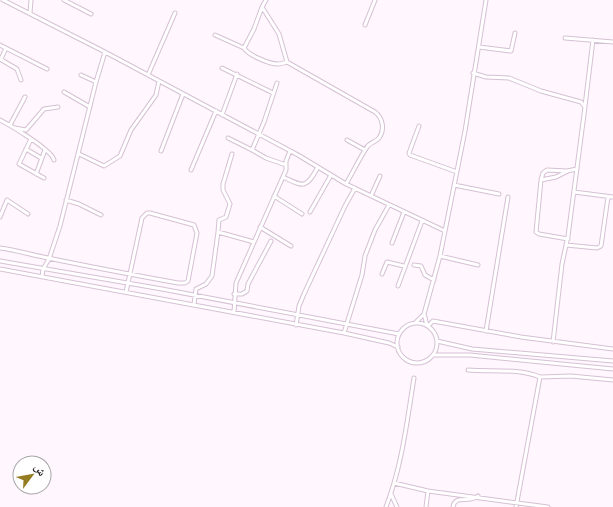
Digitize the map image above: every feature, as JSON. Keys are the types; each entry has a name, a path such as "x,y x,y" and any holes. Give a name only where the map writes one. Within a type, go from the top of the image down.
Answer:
{"street":[{"path":"3,0 105,52 290,151 346,184 445,231"},
{"path":"30,13 31,0"},
{"path":"64,0 91,14"},
{"path":"244,48 266,0"},
{"path":"365,25 375,0"},
{"path":"415,323 427,326 434,332 437,341 434,355 428,360 415,363 404,358 398,347 399,334 406,326 415,323 424,314 434,280 457,172 486,0"},
{"path":"262,7 279,34 287,62 378,114 382,123 382,131 379,138 368,145 346,184"},
{"path":"148,75 175,13"},
{"path":"479,47 511,51 516,33"},
{"path":"215,35 244,48 247,52 273,64 287,62"},
{"path":"565,38 613,42"},
{"path":"553,342 562,264 568,239 578,169 592,40"},
{"path":"0,45 47,68"},
{"path":"6,48 1,59 18,69 21,80"},
{"path":"42,277 43,269 49,259 60,226 96,82 105,52"},
{"path":"222,68 237,74 273,93"},
{"path":"473,73 486,77 503,77 514,79 541,91 581,102 585,106"},
{"path":"222,115 237,74"},
{"path":"81,75 96,82"},
{"path":"78,154 104,166 118,158 131,130 156,97 159,81"},
{"path":"252,150 259,135 277,83"},
{"path":"64,92 90,107"},
{"path":"161,151 183,94"},
{"path":"10,125 25,97"},
{"path":"14,128 26,130 44,109 58,107"},
{"path":"191,170 216,112"},
{"path":"0,120 31,139 51,154 54,160"},
{"path":"419,126 409,153 410,155 457,172"},
{"path":"228,138 266,158 286,165"},
{"path":"31,139 19,164 44,178"},
{"path":"347,140 365,150"},
{"path":"26,149 41,158"},
{"path":"36,174 44,150"},
{"path":"234,312 234,294 236,283 286,170 290,151"},
{"path":"194,304 198,287 206,284 212,276 219,220 226,217 230,204 223,190 223,184 232,154"},
{"path":"283,177 298,185 305,185 310,182 318,167"},
{"path":"568,239 536,232 543,173 547,170 578,169"},
{"path":"542,180 556,177 570,170"},
{"path":"310,212 331,175"},
{"path":"371,196 380,176"},
{"path":"454,185 499,194"},
{"path":"296,325 304,294 345,206 356,188"},
{"path":"574,192 613,197"},
{"path":"274,196 302,214"},
{"path":"486,331 508,197"},
{"path":"566,245 597,248 601,246 608,197"},
{"path":"0,216 7,200 28,214"},
{"path":"66,200 79,204 101,215"},
{"path":"344,333 362,275 365,256 371,240 389,205"},
{"path":"392,243 404,212"},
{"path":"0,248 49,259 130,274 185,283 188,281 197,234 196,228 186,222 147,213 142,218 130,274 126,292"},
{"path":"398,286 404,266 422,221"},
{"path":"260,227 291,246"},
{"path":"218,232 254,242"},
{"path":"234,294 242,294 246,291 248,284 271,240"},
{"path":"440,256 478,265"},
{"path":"0,261 128,283 399,334"},
{"path":"382,274 387,262 404,266"},
{"path":"414,264 422,266 425,275 434,280"},
{"path":"0,269 344,333 389,343 398,347"},
{"path":"424,314 427,326"},
{"path":"427,326 433,321 553,342 613,349"},
{"path":"437,341 472,349 613,361"},
{"path":"434,355 470,355 613,369"},
{"path":"468,370 523,372 540,377 571,376 613,380"},
{"path":"516,507 540,377"},
{"path":"386,507 394,483 414,378"},
{"path":"394,483 428,491 478,496 548,507"},
{"path":"426,507 428,491"},
{"path":"391,494 397,507"},
{"path":"453,507 454,503 458,500 472,501 478,496"}]}
